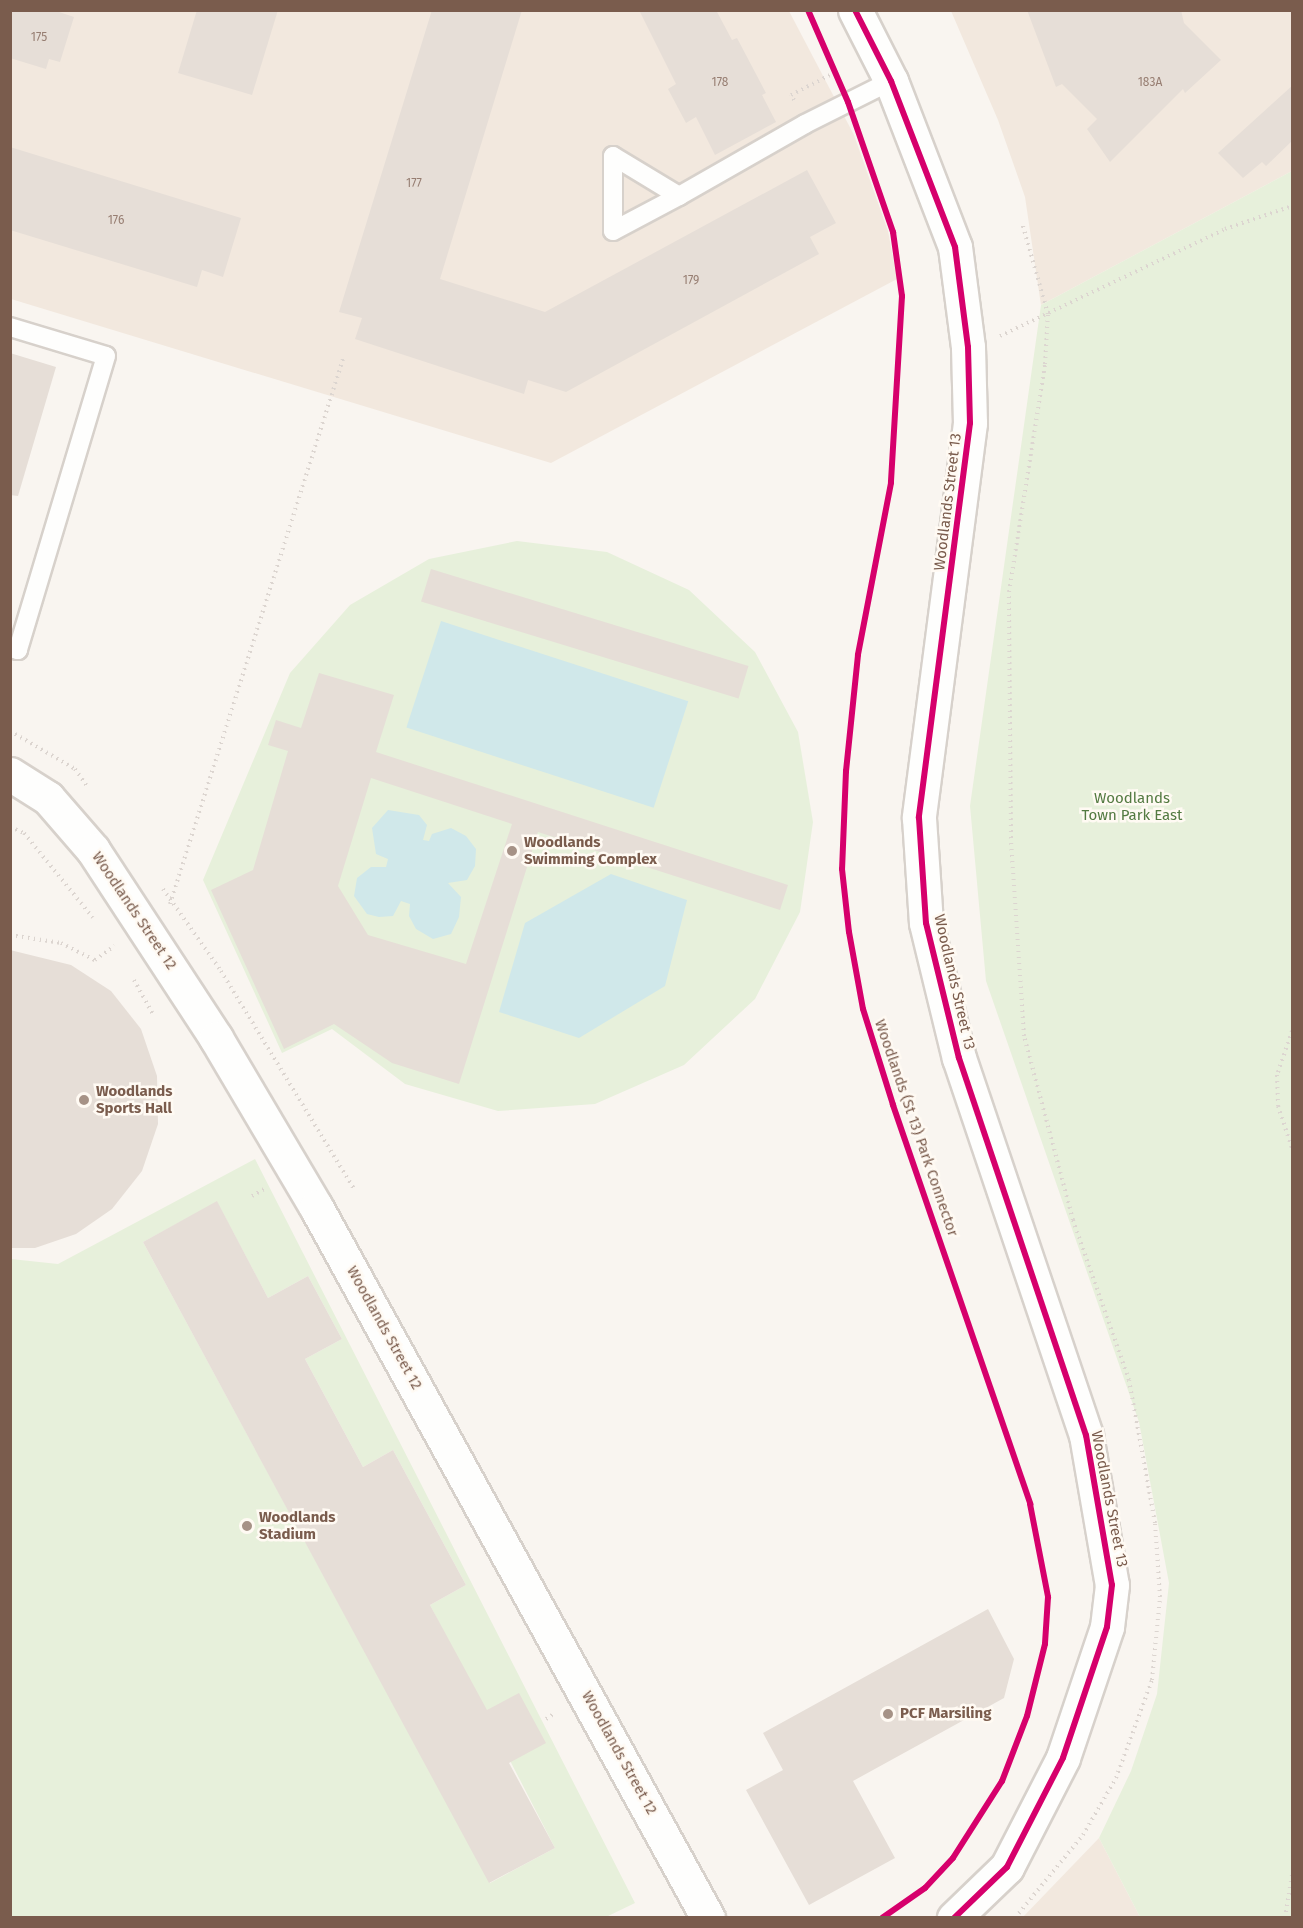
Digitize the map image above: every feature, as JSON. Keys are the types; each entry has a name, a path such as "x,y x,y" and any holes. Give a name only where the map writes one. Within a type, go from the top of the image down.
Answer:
{"street":[{"name":"Woodlands Street 13","path":"855,10 891,81 955,247 968,346 970,423 919,818 926,923 959,1058 1086,1435 1112,1585 1107,1627 1063,1758 1006,1867 954,1917"},
{"name":"Woodlands Street 12","path":"10,774 48,798 93,850 144,924 316,1207 708,1917"}],"lane":[{"path":"679,196 613,156 613,231 679,196 848,102 891,81"},
{"path":"10,327 106,356 18,650 10,648"}],"path":[{"path":"831,62 848,102"},
{"path":"968,346 1048,314 1225,229 1293,206"},
{"path":"1015,1917 1083,1835 1116,1778 1152,1680 1160,1597 1155,1523 1129,1380 1073,1220 1024,1036 1011,838 1009,592 1045,364 1048,314 1022,223"},
{"path":"10,935 61,943 95,960 172,902 343,359"},
{"path":"10,827 24,833 101,928"},
{"path":"108,936 115,945"},
{"path":"1293,1031 1277,1075 1278,1106 1293,1148"},
{"path":"1285,1917 1293,1875"}],"shaded area":[{"path":"10,11 789,11 854,135 888,231 897,279 551,463 11,299"},
{"path":"951,11 1292,11 1292,171 1041,305 1025,197 998,120"},
{"path":"1099,1838 1140,1917 1022,1918"}],"green space":[{"name":"Woodlands Town Park East","path":"1292,171 1292,1917 1140,1917 1099,1838 1131,1771 1157,1694 1169,1583 1139,1422 986,981 970,806 1041,305"},
{"name":"Woodlands Swimming Complex","path":"517,541 607,552 689,590 755,652 798,732 813,822 800,912 755,999 684,1065 595,1104 498,1111 405,1084 332,1029 282,1053 203,880 290,673 350,605 429,559"},
{"path":"255,1159 635,1903 604,1918 11,1918 11,1259 58,1264","holes":["217,1202 268,1298 308,1276 342,1339 305,1359 363,1467 393,1450 466,1585 430,1605 555,1848 490,1883 143,1242"]}],"water":[{"path":"441,621 688,701 654,808 406,728"},
{"path":"388,810 419,815 427,825 423,840 429,841 432,834 451,828 466,836 476,849 475,866 467,880 448,883 461,897 459,917 451,934 433,939 416,929 409,916 410,904 401,901 393,916 379,917 367,914 354,896 357,878 371,867 386,867 388,859 376,854 372,828"},
{"path":"611,874 687,900 665,986 579,1038 499,1012 525,923"}],"building":[{"path":"10,10 53,10 74,17 60,62 49,59 46,69 10,58"},
{"path":"197,10 278,10 252,95 178,73"},
{"path":"432,10 522,10 440,279 545,312 807,170 836,223 810,237 819,254 566,392 528,380 524,394 355,339 362,318 339,312"},
{"path":"639,10 716,10 732,40 737,38 766,93 762,95 776,122 715,155 696,117 686,123 668,89 676,84"},
{"path":"1027,10 1181,10 1184,23 1221,60 1185,93 1183,89 1110,162 1087,129 1097,119 1062,84 1056,87"},
{"path":"1293,85 1293,140 1266,166 1262,162 1243,178 1218,153"},
{"path":"10,147 241,218 223,277 202,270 197,287 10,230"},
{"path":"10,353 56,367 18,496 10,495"},
{"path":"431,569 748,666 739,699 421,602"},
{"path":"319,673 394,695 376,752 788,885 780,910 538,832 459,1084 392,1063 334,1024 284,1049 211,890 253,870 288,751 268,745 276,720 301,728","holes":["371,778 512,824 466,964 368,935 338,886"]},
{"name":"Woodlands Sports Hall","path":"10,950 71,965 111,991 141,1029 157,1076 158,1124 142,1171 112,1209 76,1234 35,1248 10,1248"},
{"path":"217,1201 268,1298 308,1276 342,1339 305,1359 363,1467 393,1450 466,1585 430,1605 487,1710 519,1693 546,1743 509,1763 555,1848 489,1883 143,1242"},
{"path":"988,1609 1014,1659 1004,1698 853,1781 895,1858 809,1905 746,1790 783,1770 763,1733"}],"cycle path":[{"name":"Woodlands (St 13) Park Connector","path":"808,10 848,102 893,232 902,296 891,483 858,655 846,771 842,869 849,932 863,1009 893,1105 1030,1504 1048,1597 1045,1644 1027,1716 1002,1781 953,1858 925,1888 882,1918"},
{"path":"855,10 891,81 955,247 968,347 970,423 919,818 926,923 959,1058 1086,1435 1112,1585 1107,1627 1063,1758 1007,1867 954,1918"}],"place":[{"name":"Woodlands Swimming Complex","path":"512,851"},
{"name":"Woodlands Sports Hall","path":"84,1100"},
{"name":"Woodlands Stadium","path":"247,1526"},
{"name":"PCF Marsiling","path":"888,1714"}]}
